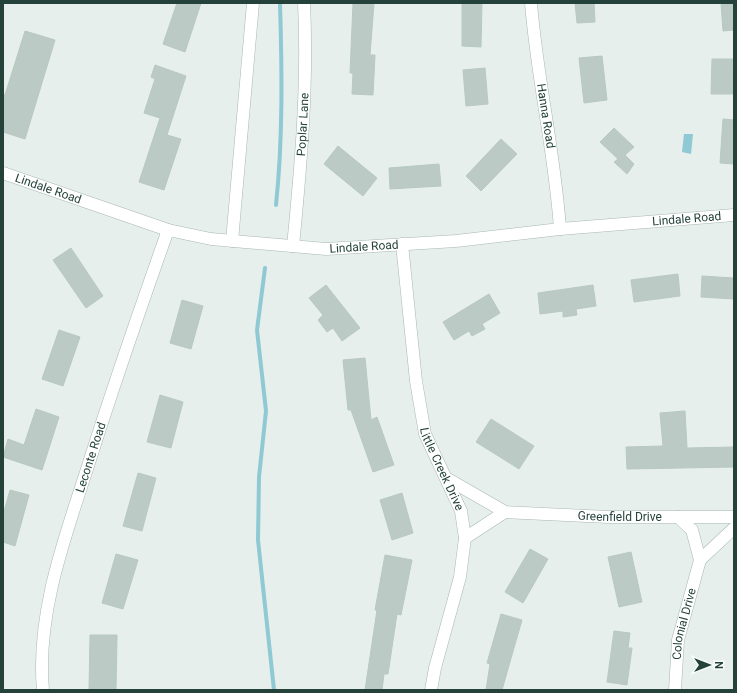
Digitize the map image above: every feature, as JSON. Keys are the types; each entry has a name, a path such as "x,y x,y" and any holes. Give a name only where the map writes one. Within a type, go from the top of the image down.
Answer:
{"street":[{"path":"232,241 253,3"},
{"name":"Poplar Lane","path":"293,246 302,152 306,39 304,3"},
{"name":"Hanna Road","path":"531,3 538,76 558,194 560,229"},
{"name":"Lindale Road","path":"3,173 168,230 211,239 326,249 456,241 560,229 734,215"},
{"name":"Leconte Road","path":"43,690 44,631 53,581 66,533 112,390 168,230"},
{"name":"Little Creek Drive","path":"402,244 416,381 425,434 461,511 465,538 460,577 435,668 431,690"},
{"name":"Greenfield Drive","path":"446,478 505,512 608,517 734,516"},
{"path":"465,538 505,512"},
{"path":"678,517 692,530 700,560 734,528"},
{"name":"Colonial Drive","path":"675,690 678,640 700,560"}],"water":[{"path":"684,134 693,134 691,154 682,152"}],"building":[{"path":"177,3 201,3 185,52 163,44"},
{"path":"353,3 374,3 370,55 375,55 373,95 352,94 353,73 350,73"},
{"path":"462,3 482,3 481,47 462,46"},
{"path":"575,3 594,3 595,22 577,23"},
{"path":"721,3 734,3 734,30 723,31"},
{"path":"25,31 55,40 25,139 3,132 3,94 5,95"},
{"path":"602,56 607,100 584,103 579,58"},
{"path":"712,59 734,59 733,94 711,94"},
{"path":"155,65 186,76 167,135 181,139 164,190 139,182 160,118 144,113 155,79 151,77"},
{"path":"485,68 488,104 466,106 463,70"},
{"path":"723,119 734,120 734,164 720,163"},
{"path":"614,128 634,147 625,155 634,164 627,174 614,162 618,159 600,142"},
{"path":"501,139 517,154 481,191 466,176"},
{"path":"338,146 377,178 363,196 324,164"},
{"path":"439,164 441,186 390,189 389,168"},
{"path":"71,248 103,296 86,308 53,260"},
{"path":"678,274 680,296 634,302 631,280"},
{"path":"702,276 734,278 734,299 701,297"},
{"path":"326,285 360,328 342,341 333,328 327,332 318,320 323,315 309,298"},
{"path":"593,285 596,306 576,309 577,315 563,317 563,311 540,314 538,293"},
{"path":"489,294 500,313 482,324 485,329 472,336 469,331 454,340 443,322"},
{"path":"182,300 203,306 191,349 170,343"},
{"path":"59,330 80,337 63,386 42,379"},
{"path":"365,358 371,420 377,417 394,465 373,472 351,410 348,410 343,360"},
{"path":"160,395 183,402 171,448 147,442"},
{"path":"36,409 59,417 42,470 3,457 8,439 24,445"},
{"path":"685,411 687,448 734,447 734,467 627,469 626,447 663,446 660,413"},
{"path":"491,419 534,446 519,469 476,442"},
{"path":"138,473 156,478 142,531 123,526"},
{"path":"10,490 29,495 15,546 3,542 3,515"},
{"path":"402,493 413,533 392,540 380,500"},
{"path":"530,549 548,559 523,603 505,592"},
{"path":"631,552 642,602 619,607 608,557"},
{"path":"116,554 138,560 123,609 102,603"},
{"path":"385,555 412,560 401,615 397,614 388,674 384,674 382,690 365,690 377,610 375,610"},
{"path":"501,614 522,620 502,690 486,690 490,664 487,663"},
{"path":"614,631 630,633 628,648 632,648 627,685 607,682"},
{"path":"90,635 117,635 116,690 89,690"}],"waterway":[{"path":"276,205 280,155 280,3"},
{"path":"265,268 257,330 266,411 259,477 258,540 274,690"}]}
